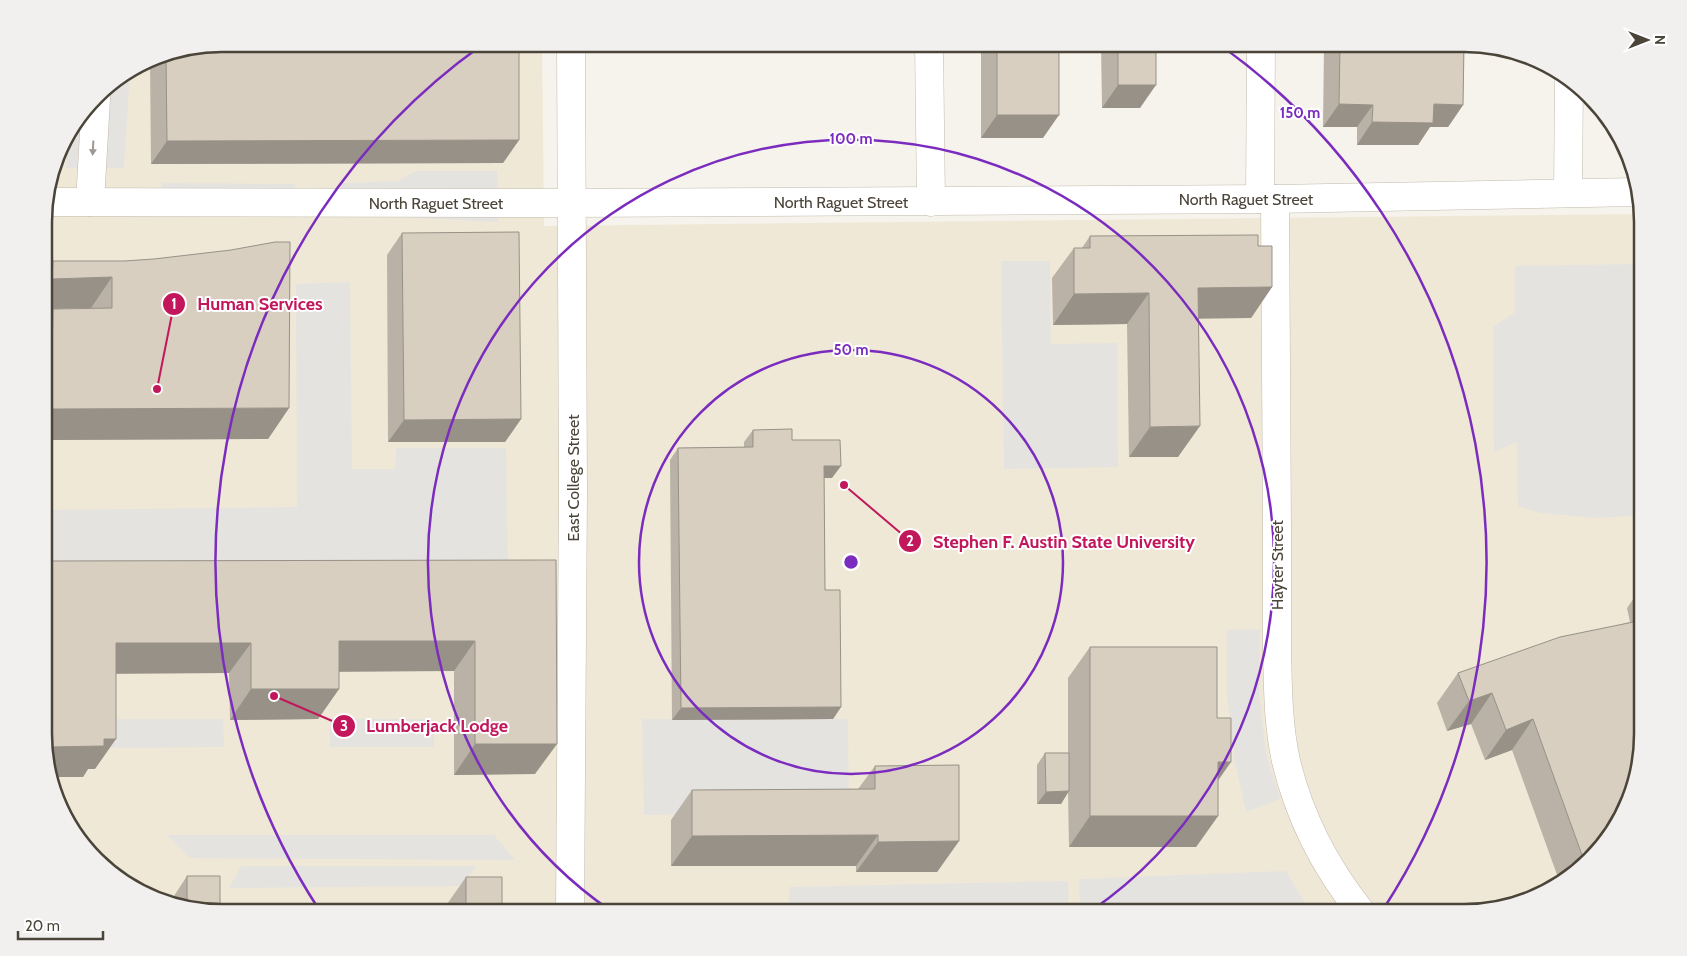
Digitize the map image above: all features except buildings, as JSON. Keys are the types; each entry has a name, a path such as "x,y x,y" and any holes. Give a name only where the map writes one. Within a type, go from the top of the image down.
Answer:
{"street":[{"path":"930,52 931,202"},
{"name":"Hayter Street","path":"1261,52 1277,403 1276,590 1278,706 1287,762 1294,787 1313,835 1336,877 1354,903"},
{"name":"East College Street","path":"570,904 573,203 571,53"},
{"path":"1568,193 1569,89"},
{"path":"90,202 95,110"},
{"name":"North Raguet Street","path":"54,202 931,202 1268,199 1631,192"}],"shaded area":[{"path":"212,53 542,53 544,226 1634,214 1634,744 1631,765 1574,863 1540,886 1498,900 1475,903 223,904 179,898 158,891 128,875 110,861 81,828 65,798 54,756 52,733 52,223 58,179 65,158 81,128 110,95 138,75 158,65 179,58"},
{"path":"129,81 124,168 66,168 66,155 81,128 110,95"},
{"path":"416,171 497,171 498,222 341,214 342,183 398,181"},
{"path":"162,183 295,184 296,216 163,214"},
{"path":"1001,261 1050,261 1051,344 1117,343 1118,467 1004,469"},
{"path":"1634,264 1634,516 1597,518 1541,513 1518,506 1517,442 1494,452 1493,327 1515,312 1515,266"},
{"path":"350,282 352,469 395,469 396,448 506,448 508,576 52,582 52,510 297,507 296,284"},
{"path":"1260,629 1259,691 1266,754 1280,799 1246,812 1234,758 1227,694 1227,630"},
{"path":"106,719 223,719 224,747 106,748"},
{"path":"330,719 434,719 434,747 330,747"},
{"path":"642,719 848,719 849,813 644,815"},
{"path":"167,835 494,835 515,860 190,858"},
{"path":"241,866 477,866 460,886 229,888"},
{"path":"1286,871 1305,903 1080,903 1079,879"},
{"path":"1068,881 1069,903 789,904 789,887"}],"place":[{"name":"Human Services","path":"157,389"},
{"name":"Stephen F. Austin State University","path":"844,485"},
{"name":"Lumberjack Lodge","path":"274,696"}]}
